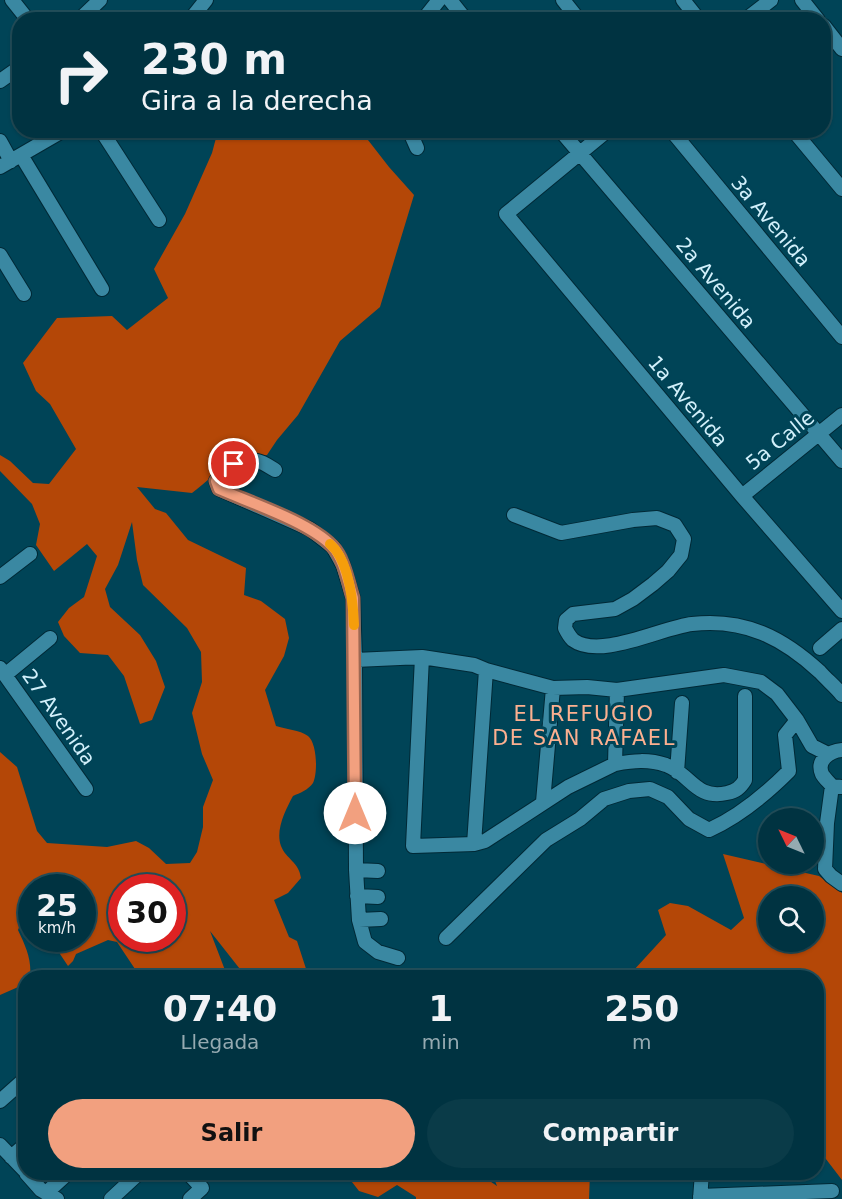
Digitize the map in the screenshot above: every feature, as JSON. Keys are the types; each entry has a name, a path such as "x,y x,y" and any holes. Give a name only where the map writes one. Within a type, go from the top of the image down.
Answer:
{"street":[{"path":"87,12 100,0"},
{"path":"196,12 206,0"},
{"path":"429,12 439,0"},
{"path":"450,0 460,12"},
{"path":"563,0 573,12"},
{"path":"683,0 693,12"},
{"path":"755,12 771,0"},
{"path":"802,0 812,12"},
{"path":"831,35 842,49"},
{"path":"11,161 50,138"},
{"path":"106,138 159,220"},
{"path":"413,138 417,148"},
{"name":"2a Avenida","path":"567,138 842,461"},
{"path":"579,153 598,138"},
{"name":"3a Avenida","path":"678,138 842,337"},
{"path":"800,138 842,189"},
{"path":"0,141 11,161 102,288"},
{"name":"1a Avenida","path":"579,153 506,214 742,496 842,611"},
{"path":"0,255 24,294"},
{"name":"5a Calle","path":"742,496 842,415"},
{"path":"275,470 257,461 234,464 216,481 219,489 310,529 333,547 343,565 353,598 356,870 359,920 365,942 378,951 398,958"},
{"path":"514,515 561,533 657,518 675,525 684,539 681,555 668,571 633,598 615,609 573,614 566,620 565,628 572,639 585,645 623,644 692,624 731,624 763,631 800,654 842,695"},
{"path":"0,577 30,554"},
{"path":"820,648 842,629"},
{"path":"3,677 50,638"},
{"path":"355,660 422,657 474,665 553,688 586,687 617,690 724,675 761,682 777,694 797,720 812,746 828,754"},
{"path":"422,657 413,846 474,844 485,841 568,787 615,764 642,760 668,765 704,793 716,796 734,792 741,787 744,780 745,696"},
{"path":"474,844 486,670"},
{"name":"27 Avenida","path":"3,677 86,789"},
{"path":"543,802 553,688"},
{"path":"615,764 617,690"},
{"path":"677,772 681,703"},
{"path":"446,938 546,840 580,819 604,799 629,791 650,789 668,797 689,819 709,830 733,819 789,771 785,735 797,720"},
{"path":"842,750 828,754 821,768 822,776 837,786 827,823 825,869 842,884"},
{"path":"356,870 378,871"},
{"path":"357,896 378,897"},
{"path":"359,920 381,920"},
{"path":"0,1101 18,1085"},
{"path":"0,1145 18,1164"},
{"path":"11,1157 18,1151"},
{"path":"32,1180 41,1190 53,1197 64,1180"},
{"path":"111,1199 132,1180"},
{"path":"190,1199 202,1188 195,1180"},
{"path":"701,1180 700,1197 832,1191"}],"shaded area":[{"path":"216,138 366,138 414,195 380,307 340,341 298,415 267,455 247,459 232,457 192,493 137,487 155,509 166,513 188,540 246,568 244,595 261,601 285,619 289,638 284,656 265,690 276,726 308,736 315,751 316,766 313,783 293,796 279,833 281,846 298,868 301,878 288,893 274,900 289,937 297,941 306,970 241,970 210,931 225,970 136,970 124,952 186,952 186,874 108,874 108,940 96,945 96,874 18,874 18,952 27,952 30,970 18,970 18,987 0,995 0,752 17,767 37,831 47,843 107,847 136,841 149,848 166,864 190,863 197,852 203,827 203,807 213,780 202,754 192,713 202,682 201,652 187,628 143,585 132,522 118,565 105,589 110,607 140,635 156,661 165,687 152,720 140,724 124,676 108,655 80,653 64,636 58,622 69,608 84,597 97,556 87,544 54,571 36,545 40,524 32,504 0,471 0,455 10,461 33,483 49,484 76,449 50,404 36,391 23,363 57,318 112,316 127,330 168,298 154,269 185,214 212,153"},
{"path":"723,854 758,862 758,874 819,876 842,893 842,1180 824,1156 824,970 634,970 666,935 658,910 670,903 688,906 731,930 744,918"},
{"path":"59,952 81,952 76,954 68,966"},
{"path":"350,1180 488,1180 497,1186 495,1180 590,1180 589,1199 416,1199 397,1185 378,1197 359,1191"}],"slow traffic":[{"path":"330,544 343,565 353,598 354,625"}],"district":[{"name":"EL REFUGIO DE SAN RAFAEL","path":"584,726"}],"route":[{"path":"234,464 216,481 219,489 310,529 333,547 343,565 353,598 355,813"}]}
